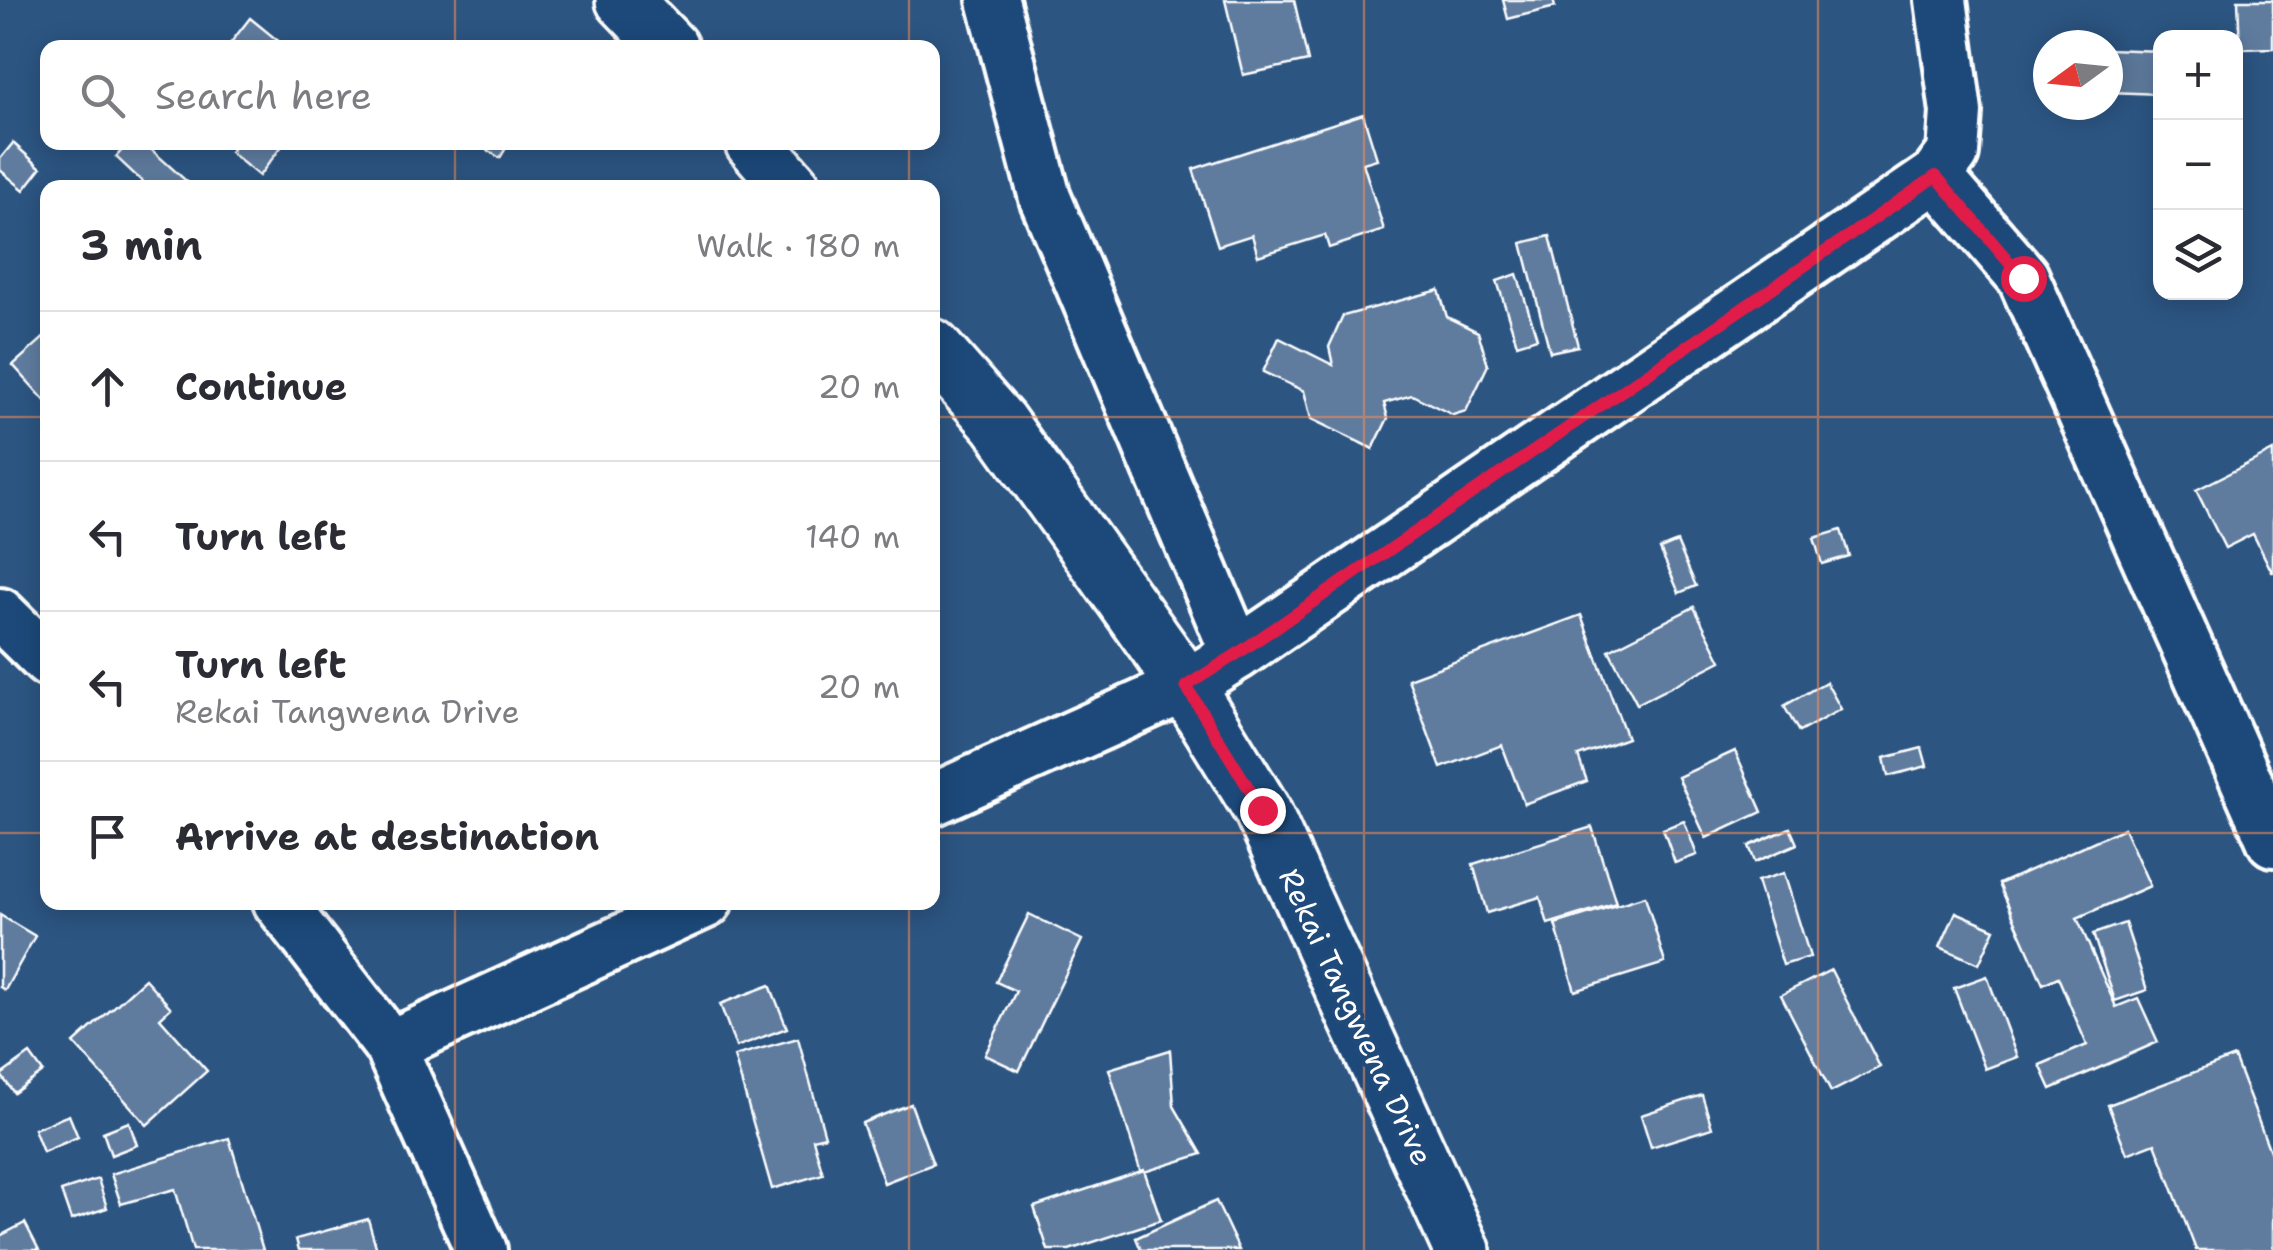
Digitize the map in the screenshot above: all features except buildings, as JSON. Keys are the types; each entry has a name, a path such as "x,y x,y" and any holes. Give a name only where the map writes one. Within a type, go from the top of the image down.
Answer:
{"street":[{"path":"624,0 662,40"},
{"path":"993,0 1045,198 1237,654"},
{"path":"940,796 1186,686 1936,176 1953,153 1956,112 1941,0"},
{"path":"760,150 786,180"},
{"path":"1936,176 2023,278 2273,840"},
{"name":"Rekai Tangwena Drive","path":"940,357 998,423 1186,686 1262,810 1462,1250"},
{"path":"0,614 40,654"},
{"path":"285,910 390,1046 481,1250"},
{"path":"390,1046 688,910"}],"route":[{"path":"1262,810 1186,686 1936,176 2023,278"}]}
